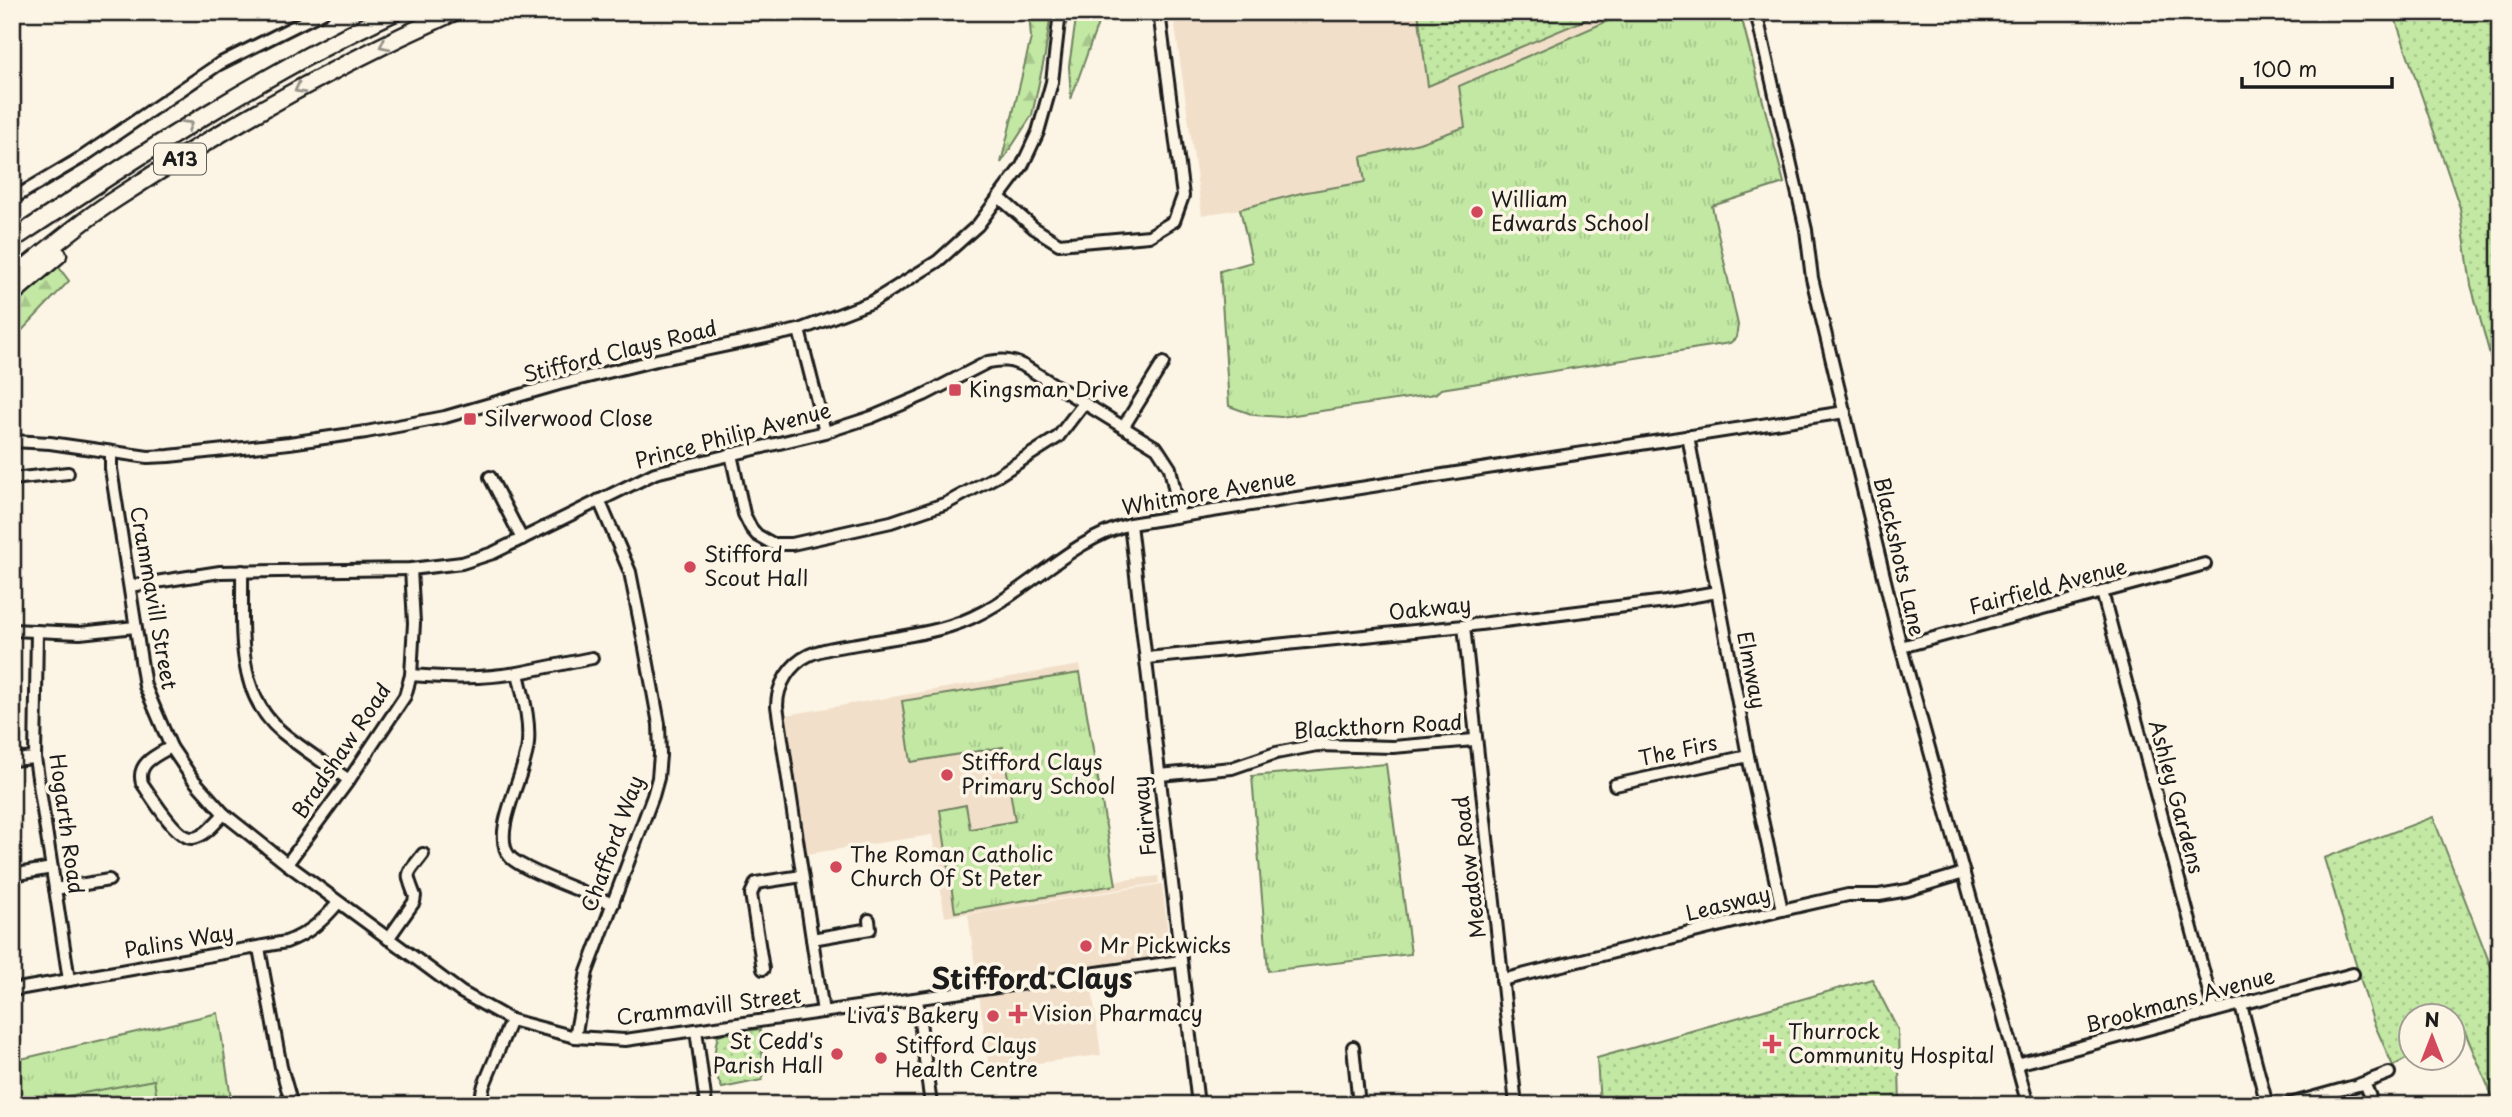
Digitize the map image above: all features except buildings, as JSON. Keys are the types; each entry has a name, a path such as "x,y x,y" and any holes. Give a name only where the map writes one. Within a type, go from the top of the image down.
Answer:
{"highway":[{"name":"A13","path":"12,240 232,98 337,40 395,12"},
{"name":"A13","path":"12,278 112,201 235,125 307,84 454,12"},
{"name":"A13","path":"12,248 110,175"},
{"name":"A13","path":"12,294 53,259 112,201"}],"street":[{"path":"12,199 81,158 219,64 323,12"},
{"name":"Stifford Clays Road","path":"12,441 50,443 111,453 169,456 366,432 445,417 559,384 799,330 872,302 938,261 978,225 1022,166 1038,132 1052,82 1060,12"},
{"path":"1000,198 1034,228 1059,244 1149,236 1174,221 1184,196 1159,12"},
{"name":"Blackshots Lane","path":"1756,12 1806,230 1812,278 1901,647 2028,1105"},
{"path":"799,330 825,432"},
{"name":"Prince Philip Avenue","path":"130,586 195,574 411,569 462,563 493,553 654,473 825,432 872,417 924,395 988,362 1007,359 1024,366 1124,426 1157,449 1165,458 1173,478 1180,516"},
{"path":"1124,426 1163,363"},
{"path":"730,454 744,514 751,527 757,535 773,544 792,544 891,522 947,503 997,476 1058,437 1084,403"},
{"name":"Whitmore Avenue","path":"823,1012 777,706 779,689 791,668 807,656 930,631 967,620 1009,596 1093,538 1130,524 1845,412"},
{"name":"Elmway","path":"1688,436 1748,756 1782,910"},
{"name":"Crammavill Street","path":"111,453 111,469 145,686 171,747 192,778 224,814 338,903 461,992 511,1020 575,1037 625,1040 1181,961"},
{"path":"12,479 68,473"},
{"path":"490,477 522,539"},
{"name":"Chafford Way","path":"575,1037 587,972 653,796 660,755 659,724 630,572 622,548 598,500"},
{"name":"Fairway","path":"1130,524 1198,1105"},
{"name":"Fairfield Avenue","path":"1901,647 2205,564"},
{"name":"Bradshaw Road","path":"287,864 349,780 405,696 411,675 414,623 411,569"},
{"path":"242,571 244,661 253,695 260,708 281,732 349,780"},
{"name":"Oakway","path":"1147,658 1464,625 1666,601 1717,592"},
{"name":"Ashley Gardens","path":"2102,592 2214,1011"},
{"name":"Meadow Road","path":"1464,625 1474,740 1516,1105"},
{"path":"12,630 80,633 135,627"},
{"name":"Hogarth Road","path":"37,631 35,758 69,980"},
{"path":"411,675 486,679 592,658"},
{"path":"518,673 527,711 529,741 527,756 505,825 505,848 519,864 613,904"},
{"name":"Blackthorn Road","path":"1160,775 1232,768 1276,753 1317,745 1393,747 1474,740"},
{"path":"171,747 146,762 140,776 142,783 179,834 194,838 203,835 224,814"},
{"name":"The Firs","path":"1615,785 1748,756"},
{"path":"12,760 35,758"},
{"path":"387,939 414,902 415,896 408,876 423,854"},
{"path":"12,875 52,868"},
{"name":"Leasway","path":"1502,980 1782,910 1848,895 1879,895 1908,890 1964,873"},
{"path":"763,969 751,894 756,883 802,876"},
{"path":"55,889 110,880"},
{"name":"Palins Way","path":"12,990 259,948 300,937 315,928 338,903"},
{"path":"812,939 870,929 869,920"},
{"path":"259,948 281,1067 292,1105"},
{"name":"Brookmans Avenue","path":"2017,1064 2353,974"},
{"path":"917,999 931,1105"},
{"path":"2241,1005 2267,1105"},
{"path":"479,1105 484,1085 511,1020"},
{"path":"696,1030 706,1105"},
{"path":"1353,1047 1359,1105"},
{"path":"2286,1105 2364,1083 2389,1073"},
{"path":"2364,1083 2370,1097"}],"shaded area":[{"name":"William Edwards School","path":"1173,12 1418,12 1429,85 1604,12 1742,12 1784,183 1712,206 1738,325 1736,338 1730,343 1441,389 1435,394 1281,417 1254,415 1229,406 1220,271 1252,262 1240,209 1202,215"},
{"name":"Stifford Clays Primary School","path":"1080,665 1115,881 1158,876 1159,883 945,917 932,835 807,854 786,715"},
{"path":"1162,884 1172,968 1091,980 1101,1055 989,1069 968,914"}],"green space":[{"path":"1029,12 1051,12 1045,55 1032,115 1001,163 1031,38"},
{"path":"1077,12 1102,12 1071,99 1069,66"},
{"path":"1418,12 1604,12 1428,86"},
{"name":"William Edwards School","path":"1628,12 1740,12 1784,183 1712,206 1738,325 1736,338 1730,343 1441,389 1435,394 1281,417 1254,415 1229,406 1220,271 1252,262 1240,209 1301,193 1365,182 1361,157 1419,143 1465,127 1459,86"},
{"path":"2393,12 2500,12 2500,392 2471,285 2460,208"},
{"path":"58,266 69,281 12,341 12,307"},
{"path":"1080,673 1116,885 955,912 940,810 966,805 970,829 1015,821 1003,747 911,762 902,701"},
{"path":"1386,764 1411,954 1268,971 1252,776"},
{"path":"2433,817 2500,990 2500,1100 2496,1105 2466,1034 2466,1002 2396,1002 2396,1064 2393,1066 2373,1021 2324,858"},
{"name":"Thurrock Community Hospital","path":"1872,979 1898,1030 1900,1105 1600,1105 1597,1058"},
{"path":"218,1013 232,1105 12,1105 12,1061"},
{"path":"760,1029 764,1074 762,1080 722,1088 714,1062 718,1035"},
{"path":"154,1080 158,1105 68,1105 67,1096"}],"place":[{"name":"William Edwards School","path":"1477,212"},
{"name":"Kingsman Drive","path":"955,390"},
{"name":"Silverwood Close","path":"470,419"},
{"name":"Stifford Scout Hall","path":"690,567"},
{"name":"Stifford Clays Primary School","path":"947,775"},
{"name":"The Roman Catholic Church Of St Peter","path":"836,867"},
{"name":"Mr Pickwicks","path":"1086,946"},
{"name":"Vision Pharmacy","path":"1018,1014"},
{"name":"Liva's Bakery","path":"993,1016"},
{"name":"Thurrock Community Hospital","path":"1772,1044"},
{"name":"St Cedd's Parish Hall","path":"837,1054"},
{"name":"Stifford Clays Health Centre","path":"881,1058"}],"district":[{"name":"Stifford Clays","path":"1032,979"}]}
